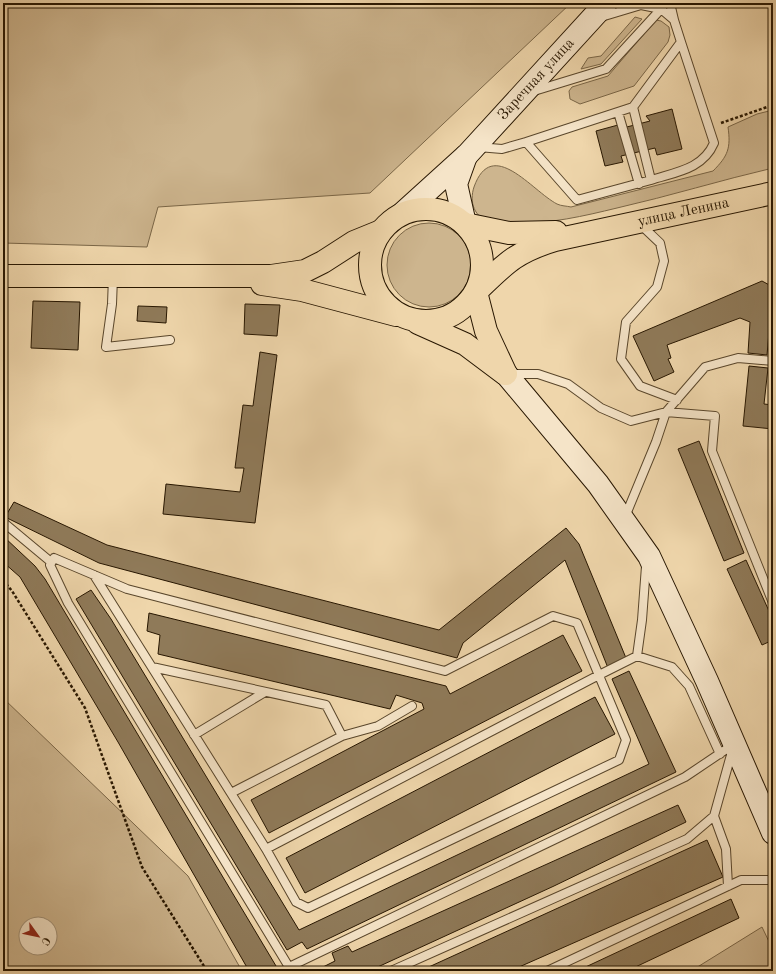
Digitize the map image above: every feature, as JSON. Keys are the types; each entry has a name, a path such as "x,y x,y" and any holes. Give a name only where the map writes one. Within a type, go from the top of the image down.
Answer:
{"main road":[{"name":"Заречная улица","path":"403,213 470,151 606,3"},
{"path":"465,224 456,184 470,151"},
{"name":"улица Ленина","path":"593,231 773,193"},
{"path":"506,374 486,331 476,292 482,274 482,256 476,239 465,224 451,214 436,209 419,209 403,213 391,221 381,231 373,246 369,262 371,279 378,295 389,308 408,319 465,344 506,374 598,484 647,553 727,749 773,833"},
{"path":"465,224 510,233 593,231"},
{"path":"3,276 271,276 305,271 323,262 354,242 381,231"},
{"path":"206,276 302,290 408,319 431,322 449,317 465,307 476,292 511,259 532,247 593,231"}],"lane":[{"path":"526,142 577,200 640,184 699,164 710,154 714,143 674,20 670,3"},
{"path":"588,22 641,5 661,9 674,20"},
{"path":"520,96 606,70 661,9"},
{"path":"470,151 502,149 633,107 681,42"},
{"path":"633,107 651,180"},
{"path":"618,112 640,184"},
{"path":"638,221 660,243 664,261 657,286 626,322 621,359 640,386 677,400"},
{"path":"113,276 112,304 106,347 170,340"},
{"path":"624,520 656,442 666,412 705,368 738,358 773,361"},
{"path":"506,374 538,374 568,384 601,408 631,421 666,412 715,416 712,451 773,602"},
{"path":"3,522 52,562"},
{"path":"636,656 642,620 647,553"},
{"path":"94,575 266,849 296,902 308,908 619,760 626,740 577,623 553,616 445,671 127,589 54,558 50,565 68,603 289,967 685,777 727,749"},
{"path":"266,849 636,656 672,667 689,686 727,749 714,816 726,849 728,886"},
{"path":"152,667 326,705 342,736"},
{"path":"194,735 265,692"},
{"path":"231,793 342,736 378,726 412,706"},
{"path":"391,971 687,839 714,816"},
{"path":"547,971 741,880 773,880"}],"path":[{"path":"709,127 773,105"},
{"path":"3,580 12,591 85,708 142,867 207,971"}],"shaded area":[{"path":"3,3 571,3 370,193 158,207 147,247 3,243"},
{"path":"635,17 642,19 601,64 581,69 588,58 601,56"},
{"path":"656,20 661,21 669,27 670,35 668,42 634,86 580,104 570,99 569,91 572,87 608,76"},
{"path":"773,110 773,168 580,217 554,221 494,223 480,217 474,209 472,198 474,187 482,173 491,166 502,167 513,172 557,204 571,207 713,171 722,161 729,146 728,127 757,114"},
{"path":"429,223 437,224 452,230 464,242 470,257 470,273 464,288 452,300 437,306 429,307 421,306 406,300 394,288 388,273 387,265 388,257 394,242 406,230 421,224"},
{"path":"3,698 188,876 242,971 3,971"},
{"path":"762,927 773,950 773,971 691,971"}],"building":[{"path":"672,109 682,149 657,155 655,148 621,156 623,162 605,166 596,131 618,125 619,129 650,121 646,116"},
{"path":"762,281 773,287 767,355 748,353 750,322 740,318 667,345 671,358 668,359 674,372 654,381 633,336"},
{"path":"33,301 80,302 78,350 31,348"},
{"path":"245,304 280,305 277,336 244,334"},
{"path":"138,306 167,307 166,323 137,321"},
{"path":"260,352 277,355 255,523 163,514 166,484 240,492 244,468 235,468 243,405 253,406"},
{"path":"749,366 768,368 764,404 773,405 773,429 743,426"},
{"path":"699,441 744,553 724,561 678,449"},
{"path":"14,502 107,545 439,630 566,528 579,544 626,658 608,668 565,560 463,643 457,658 99,563 5,517"},
{"path":"3,536 35,566 45,579 279,971 249,971 118,742 20,577 3,562"},
{"path":"746,560 773,620 773,640 762,645 727,569"},
{"path":"91,590 111,619 299,930 649,764 612,679 629,671 676,772 307,949 302,942 287,950 76,599"},
{"path":"149,613 446,686 450,694 563,635 582,671 269,833 251,800 424,709 422,703 396,695 390,709 158,654 160,635 147,631"},
{"path":"595,697 615,734 305,893 286,858"},
{"path":"678,805 686,822 554,886 369,971 315,971 335,961 332,953 348,946 352,952"},
{"path":"707,840 723,877 510,971 420,971"},
{"path":"731,899 739,918 627,971 577,971"}]}
